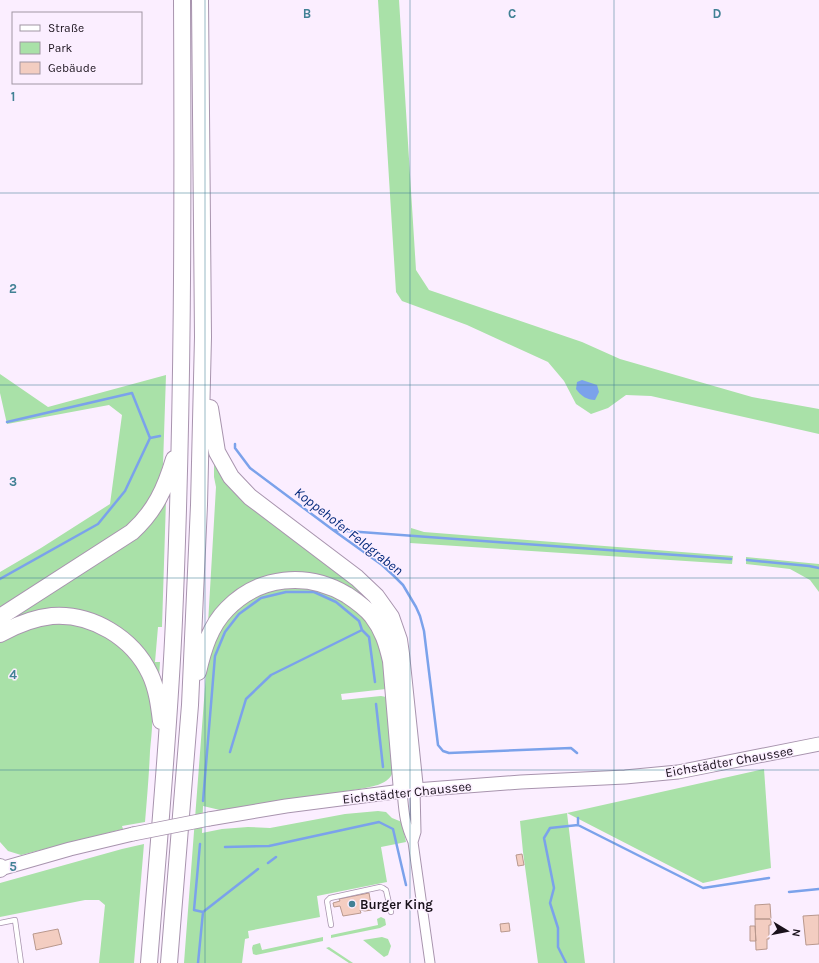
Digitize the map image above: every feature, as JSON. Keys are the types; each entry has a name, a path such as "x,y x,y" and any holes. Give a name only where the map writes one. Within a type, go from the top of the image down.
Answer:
{"highway":[{"path":"149,963 165,763 174,622 180,437 182,0"},
{"path":"169,963 190,705 199,513 204,337 200,0"},
{"path":"204,337 210,419 217,452 231,477 250,497 357,578 376,596 391,617 399,640 401,654 409,790"},
{"path":"0,617 119,541 140,525 162,494 180,437"},
{"path":"190,705 206,642 215,625 226,610 247,593 271,582 297,579 319,582 336,589 356,601 371,615 386,641 391,661 409,790"},
{"path":"0,634 20,623 52,616 61,616 97,624 106,628 126,642 150,673 157,693 165,763"}],"main road":[{"name":"Eichstädter Chaussee","path":"0,868 133,834 286,806 409,790 520,782 625,777 678,772 819,744"}],"street":[{"path":"409,790 405,821 413,842 430,963"},
{"path":"409,790 416,832 413,842"}],"lane":[{"path":"331,925 327,905 327,901 330,898 380,887 386,890 391,912"},
{"path":"0,922 15,920 21,963"}],"green space":[{"path":"378,0 399,0 416,270 429,290 582,342 620,359 752,397 819,409 819,434 651,396 626,395 608,408 591,414 576,404 564,381 548,362 467,325 402,301 396,292"},
{"path":"0,374 48,407 166,375 163,465 155,492 133,524 0,610 0,572 110,504 122,415 109,405 7,424 0,393"},
{"path":"214,462 222,477 243,502 349,581 371,602 381,616 352,589 340,582 329,578 283,574 208,624 216,487"},
{"path":"166,500 162,627 158,627 155,662 160,662 159,678 106,621 0,624"},
{"path":"411,528 424,532 733,556 732,564 410,543"},
{"path":"746,557 819,564 819,592 810,580 790,569 746,564"},
{"path":"300,585 336,594 363,615 380,644 385,666 386,689 341,694 342,700 381,696 386,697 394,765 392,773 390,778 382,783 360,789 220,810 203,806 202,833 222,829 248,827 270,828 345,814 378,811 386,812 392,818 402,822 406,842 381,847 387,882 317,896 320,917 248,931 249,938 245,939 242,963 184,963 206,674 210,655 219,630 240,606 263,592"},
{"path":"51,623 89,629 106,637 121,646 133,659 142,674 149,692 152,712 152,732 145,822 122,826 123,829 21,855 8,851 0,842 0,643 20,630"},
{"path":"764,769 771,868 703,883 567,813"},
{"path":"567,813 585,963 538,963 520,821"},
{"path":"144,844 134,963 99,963 105,905 99,900 85,900 0,917 0,883"},
{"path":"381,917 385,919 386,925 380,928 331,938 331,935 378,925 377,919"},
{"path":"323,937 323,941 256,955 253,954 253,945 260,943 262,950"},
{"path":"382,937 388,939 391,946 388,955 384,957 363,940"},
{"path":"329,947 353,963 349,963 326,948"}],"water":[{"path":"582,380 597,385 599,392 595,400 584,397 576,389 577,382"}],"building":[{"path":"522,854 524,865 518,866 516,855"},
{"name":"Burger King","path":"369,893 372,910 360,910 361,913 343,916 340,906 334,907 333,903 340,901 339,899"},
{"path":"770,904 771,919 755,919 755,905"},
{"path":"819,915 819,944 806,945 803,916"},
{"path":"755,919 771,919 771,925 769,925 769,939 767,939 767,949 756,950"},
{"path":"509,923 510,931 501,932 500,924"},
{"path":"750,926 755,926 756,941 750,941"},
{"path":"58,929 62,944 36,950 33,934"}],"waterway":[{"path":"7,422 132,393 150,438"},
{"name":"Koppehofer Feldgraben","path":"0,579 98,524 125,491 150,438 160,436"},
{"name":"Koppehofer Feldgraben","path":"235,444 235,448 250,468 382,565 403,585 416,607 424,631 438,745 443,751 449,753 571,748 577,753"},
{"path":"333,530 731,559"},
{"path":"747,560 819,568"},
{"path":"203,801 215,656 225,632 239,614 261,598 286,592 314,592 336,602 359,621 362,630 369,637 375,682"},
{"path":"230,752 246,699 271,675 362,630"},
{"path":"376,704 383,767"},
{"name":"Koppehofer Feldgraben","path":"578,818 578,825 703,888 769,878"},
{"path":"225,847 269,846 379,822 393,829 406,885"},
{"path":"566,963 558,947 558,928 550,903 554,888 544,838 550,828 578,825"},
{"path":"198,963 203,912 194,910 200,844"},
{"path":"268,863 276,857"},
{"path":"203,912 258,869"},
{"name":"Koppehofer Feldgraben","path":"789,892 819,889"}],"place":[{"name":"Burger King","path":"352,904"}]}
